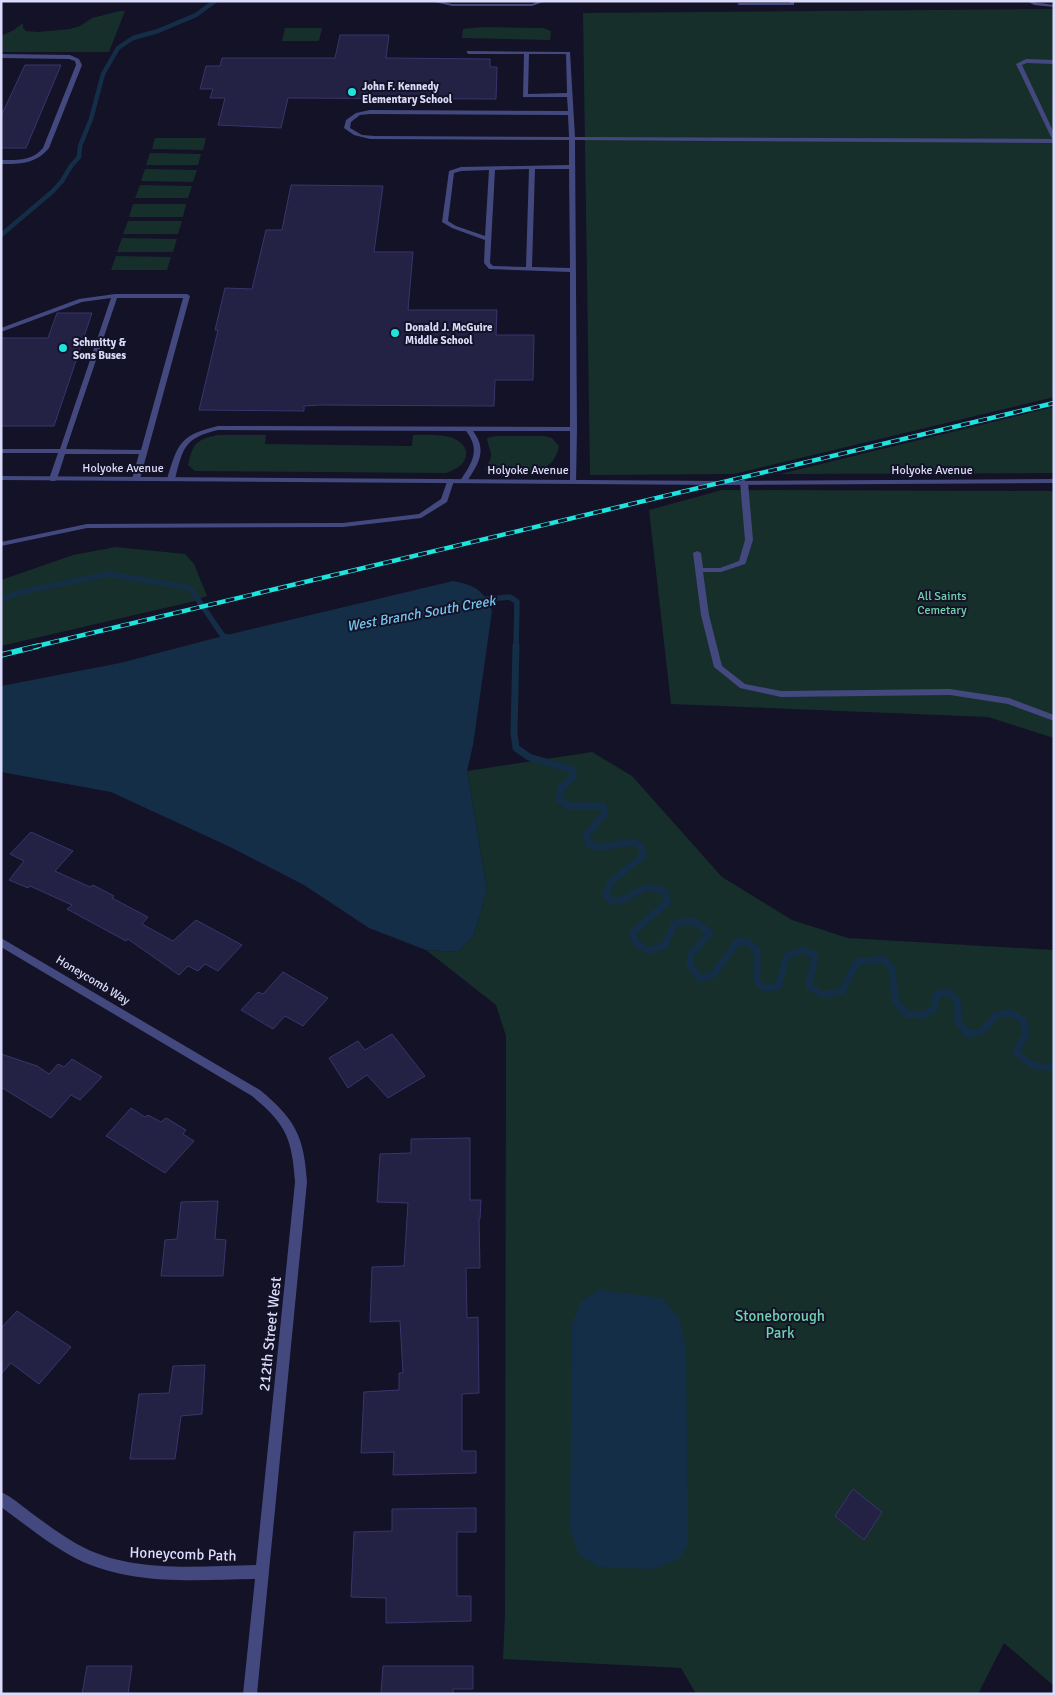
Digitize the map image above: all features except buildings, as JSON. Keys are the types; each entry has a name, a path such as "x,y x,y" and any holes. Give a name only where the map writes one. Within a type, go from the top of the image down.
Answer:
{"street":[{"name":"Holyoke Avenue","path":"1,478 574,482 1054,482"},
{"name":"Honeycomb Way","path":"1,942 170,1042"},
{"name":"212th Street West","path":"170,1042 268,1102 289,1125 296,1138 300,1153 301,1182 250,1694"},
{"name":"Honeycomb Path","path":"1,1499 84,1555 113,1566 142,1572 263,1572"}],"lane":[{"path":"432,1 465,5 532,5 544,1"},
{"path":"739,4 781,5 792,4 792,1"},
{"path":"1030,1 1034,4 1054,6"},
{"path":"469,52 568,53 572,140 574,482"},
{"path":"527,52 526,96 570,95"},
{"path":"1,56 70,56 77,60 79,65 46,148 40,156 33,160 1,162"},
{"path":"571,113 370,112 358,114 348,121 347,128 354,134 365,138 1054,140 1019,64 1026,62 1054,62"},
{"path":"492,168 487,239 487,262 491,268 573,270"},
{"path":"529,269 532,168"},
{"path":"487,239 445,222 451,172 461,169 572,168"},
{"path":"1,330 81,300 115,296 187,296 136,479"},
{"path":"53,479 115,296"},
{"path":"171,479 180,448 184,441 202,431 218,428 574,429"},
{"path":"464,481 476,462 478,450 474,437 467,428"},
{"path":"1,451 143,452"},
{"path":"1,544 87,526 343,525 420,516 444,500 450,481"},
{"path":"699,570 721,570 742,562 749,540 744,482"},
{"path":"697,553 704,615 718,667 742,686 781,694 950,692 1009,701 1054,718"}],"green space":[{"path":"1054,9 1054,397 734,474 590,475 583,13"},
{"path":"125,11 109,52 1,52 1,36 23,23 23,28 26,31 38,32 70,29 80,26 92,18"},
{"path":"483,27 543,28 551,31 550,40 462,38 463,29"},
{"path":"285,28 322,28 319,41 282,41"},
{"path":"155,138 206,138 203,150 152,149"},
{"path":"150,153 201,154 198,165 146,165"},
{"path":"145,169 197,170 193,182 141,181"},
{"path":"140,185 192,186 188,198 135,198"},
{"path":"133,204 186,204 183,217 129,217"},
{"path":"128,221 182,221 178,234 123,234"},
{"path":"122,238 177,239 173,252 117,252"},
{"path":"116,256 171,257 167,270 111,270"},
{"path":"1054,407 1054,473 780,474"},
{"path":"217,435 266,435 265,444 412,446 413,435 436,435 453,438 460,442 465,448 466,455 464,462 460,466 446,473 195,471 188,465 196,444 199,441"},
{"path":"496,436 544,436 552,438 559,446 555,457 549,465 531,472 510,474 489,473 485,469 491,456 487,438"},
{"name":"All Saints Cemetary","path":"722,490 1054,491 1054,738 988,717 671,704 649,510"},
{"path":"116,547 185,554 194,564 207,596 195,601 1,646 1,580 73,555"},
{"name":"Stoneborough Park","path":"592,752 632,776 722,877 792,920 848,938 1054,950 1054,1686 1004,1643 978,1694 696,1694 681,1668 503,1659 505,1614 506,1036 496,1005 426,950 458,952 474,935 487,890 467,771"}],"water":[{"path":"453,581 473,587 482,593 492,611 473,745 467,771 487,890 474,935 458,952 426,950 369,928 304,885 228,846 111,792 1,772 1,686 120,663 223,636"},
{"path":"599,1290 662,1298 679,1318 686,1347 688,1544 680,1558 654,1569 599,1567 579,1555 570,1529 572,1323 581,1302"}],"waterway":[{"name":"West Branch South Creek","path":"1,235 53,191 79,157 80,146 91,119 103,74 118,48 133,38 158,31 196,15 215,1"},
{"name":"West Branch South Creek","path":"1,599 26,591 109,574 190,588 223,636 231,638"},
{"name":"West Branch South Creek","path":"478,600 510,597 517,602 516,647"},
{"name":"West Branch South Creek","path":"516,646 514,733 516,748 529,757 573,770 573,777 562,787 559,799 569,806 603,806 605,813 586,836 590,845 599,847 634,842 641,847 644,855 611,882 606,895 611,901 622,900 647,887 664,891 668,902 633,932 635,942 649,951 664,946 675,923 694,921 710,933 691,954 690,966 701,979 713,975 738,941 748,942 757,950 757,982 765,988 778,987 787,955 803,950 815,956 809,986 823,995 842,991 857,962 884,959 892,969 895,1000 906,1014 923,1015 934,1009 936,995 948,992 957,1000 958,1022 968,1034 982,1032 996,1015 1011,1013 1023,1020 1026,1034 1016,1051 1024,1060 1033,1065 1054,1067"}],"railway":[{"path":"33,647 1054,403"},
{"path":"1,655 38,646"}],"place":[{"name":"John F. Kennedy Elementary School","path":"352,92"},
{"name":"Donald J. McGuire Middle School","path":"395,333"},
{"name":"Schmitty & Sons Buses","path":"63,348"}]}
